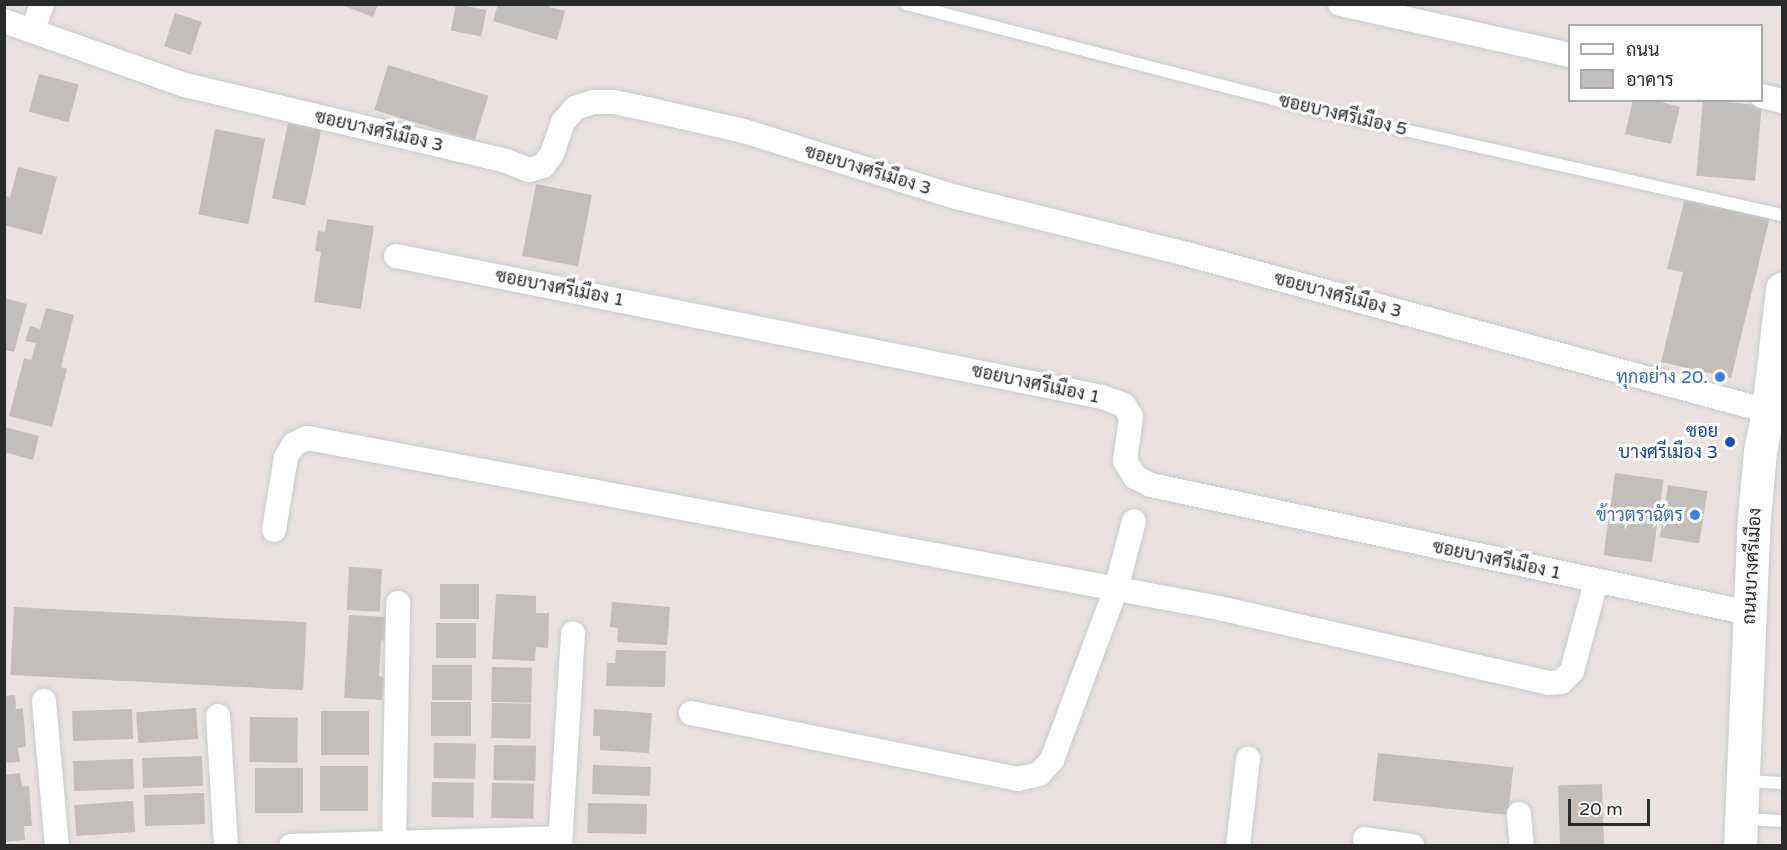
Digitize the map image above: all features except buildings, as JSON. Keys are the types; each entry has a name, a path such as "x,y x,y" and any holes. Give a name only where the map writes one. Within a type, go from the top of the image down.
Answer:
{"street":[{"path":"33,30 42,4"},
{"path":"1340,4 1568,55"},
{"name":"ซอยบางศรีเมือง 3","path":"4,21 185,85 506,161 529,170 543,166 552,154 563,122 575,108 593,102 615,102 647,109 744,131 956,196 1179,252 1768,411"},
{"path":"1763,96 1782,101"},
{"name":"ซอยบางศรีเมือง 1","path":"396,256 1102,397 1124,405 1131,417 1125,461 1135,477 1151,485 1749,613"},
{"name":"ถนนบางศรีเมือง","path":"1740,832 1749,613 1760,452 1768,411 1782,289"},
{"path":"274,531 286,457 294,444 307,438 1219,608 1548,684 1561,681 1572,671 1596,582"},
{"path":"691,712 1018,779 1040,774 1052,760 1116,589 1134,521"},
{"path":"394,842 398,603"},
{"path":"291,846 394,842 560,842 573,633"},
{"path":"44,701 57,846"},
{"path":"218,716 226,846"},
{"path":"1238,846 1248,759"},
{"path":"1519,814 1522,846"},
{"path":"1365,839 1412,846"}],"lane":[{"name":"ซอยบางศรีเมือง 5","path":"906,4 1316,110 1782,215"},
{"path":"1741,781 1782,783"},
{"path":"1740,832 1782,821"}],"place":[{"name":"ทุกอย่าง 20.","path":"1720,377"},
{"name":"ซอย บางศรีเมือง 3","path":"1730,442"},
{"name":"ข้าวตราฉัตร","path":"1695,515"}]}
